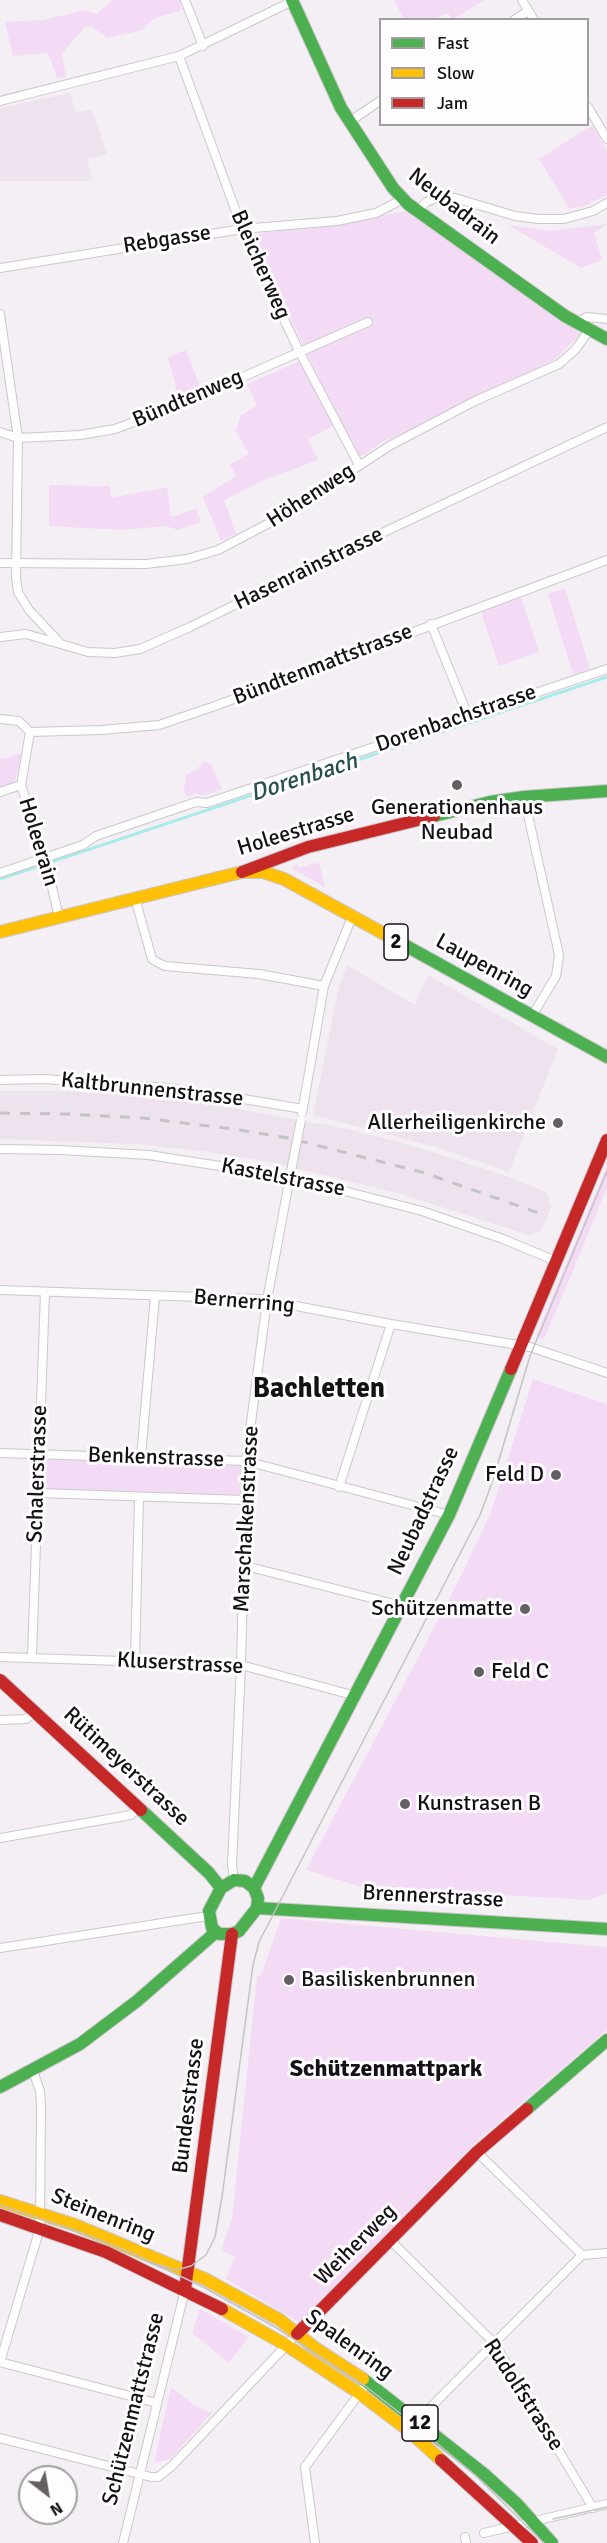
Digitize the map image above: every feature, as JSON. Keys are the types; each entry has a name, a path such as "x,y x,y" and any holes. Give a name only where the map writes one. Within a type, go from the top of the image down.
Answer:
{"main road":[{"name":"Neubadrain","path":"293,0 324,74 349,122 393,188 403,199 576,323 607,339"},
{"name":"Holeestrasse","path":"0,932 242,872 308,847 470,807 524,797 607,791"},
{"name":"Laupenring","path":"242,872 263,872 284,879 607,1058"},
{"name":"Neubadstrasse","path":"254,1888 357,1696 449,1515 607,1140"},
{"name":"Rütimeyerstrasse","path":"0,1680 209,1873 222,1888"},
{"path":"0,2087 80,2044 128,2008 216,1932 232,1934 244,1926 257,1908 258,1898 254,1888 245,1881 234,1880 222,1888 208,1916 216,1932"},
{"name":"Brennerstrasse","path":"257,1908 607,1929"},
{"name":"Bundesstrasse","path":"187,2282 232,1934"},
{"name":"Weiherweg","path":"297,2334 477,2152 607,2040"},
{"name":"Steinenring","path":"0,2201 75,2225 187,2282"},
{"name":"Steinenring","path":"0,2215 187,2282"},
{"name":"Spalenring","path":"187,2282 205,2278 280,2320 363,2388 408,2430 524,2524 552,2543"},
{"name":"Spalenring","path":"187,2282 286,2344 417,2421 493,2482 524,2524 532,2543"}],"street":[{"path":"185,0 203,46"},
{"path":"0,101 179,56 293,0"},
{"path":"522,0 533,18"},
{"path":"517,18 528,11"},
{"name":"Bleicherweg","path":"179,56 242,229 299,351 359,465"},
{"path":"349,122 379,102"},
{"path":"589,109 607,138"},
{"path":"418,210 426,202 441,196 515,216 564,219 593,211 607,203"},
{"name":"Rebgasse","path":"0,268 242,229 338,221 376,213 403,199"},
{"path":"0,314 18,438 18,592 29,610 59,642"},
{"path":"576,323 587,317 607,319"},
{"name":"Bündtenweg","path":"0,432 18,438 86,434 135,423 368,322"},
{"name":"Höhenweg","path":"0,563 146,564 203,555 277,519 391,445 475,401 559,364 576,349 589,330"},
{"name":"Hasenrainstrasse","path":"0,637 26,634 88,652 115,654 140,649 607,427"},
{"name":"Bündtenmattstrasse","path":"30,732 102,730 159,725 607,560"},
{"path":"431,624 468,716"},
{"name":"Dorenbachstrasse","path":"0,873 46,863 96,836 196,802 207,803 607,669"},
{"path":"0,719 19,721 30,732"},
{"name":"Holeerain","path":"30,732 21,785 46,863 59,917"},
{"path":"0,792 21,785"},
{"path":"524,797 559,955 556,976 532,1016"},
{"path":"135,898 152,959 155,962 165,966 259,974 324,986"},
{"name":"Marschalkenstrasse","path":"234,1880 232,1865 241,1665 246,1461 267,1300 324,986 352,917"},
{"name":"Kaltbrunnenstrasse","path":"0,1080 43,1079 158,1087 303,1109"},
{"name":"Kastelstrasse","path":"0,1149 133,1154 202,1162 290,1177 422,1211 503,1239 556,1261"},
{"name":"Bernerring","path":"0,1290 267,1300 391,1324 520,1345 607,1373"},
{"name":"Schalerstrasse","path":"32,1656 45,1292"},
{"path":"141,1457 155,1296"},
{"path":"339,1487 391,1324"},
{"name":"Benkenstrasse","path":"0,1454 246,1461 449,1515"},
{"name":"Benkenstrasse","path":"38,1493 245,1500"},
{"path":"135,1661 139,1497"},
{"path":"242,1565 402,1606"},
{"name":"Kluserstrasse","path":"0,1657 32,1656 241,1665 357,1696"},
{"path":"0,1720 26,1719 34,1712"},
{"path":"0,1838 131,1815 138,1807"},
{"path":"0,1948 208,1916"},
{"path":"33,2071 40,2091 41,2106 40,2228 0,2362 157,2403"},
{"path":"477,2152 582,2255"},
{"name":"Rudolfstrasse","path":"390,2240 495,2344 593,2508"},
{"path":"408,2430 582,2255 607,2253"},
{"name":"Schützenmattstrasse","path":"123,2543 187,2282"},
{"name":"Weiherweg","path":"140,2474 151,2478 165,2473 297,2334"},
{"path":"315,2543 305,2467 363,2388"},
{"path":"0,2438 140,2474"},
{"path":"484,2533 607,2504"}],"shaded area":[{"path":"113,0 180,0 182,10 153,19 143,30 107,38 91,26 84,28 62,53 66,77 57,78 48,53 13,56 5,22 42,20 85,10 96,14"},
{"path":"394,0 484,0 455,18 451,18 448,13 436,18 403,18"},
{"path":"70,93 76,113 92,109 107,154 87,159 92,179 86,181 0,181 0,108"},
{"path":"592,125 607,151 607,195 582,207 569,208 539,159"},
{"path":"409,211 581,334 554,360 453,413 384,441 360,457 308,356 251,235"},
{"path":"607,224 594,233 602,260 581,268 508,225 550,231"},
{"path":"186,350 200,386 178,395 168,357"},
{"path":"300,361 333,426 308,439 318,460 264,480 224,500 236,534 221,541 203,497 236,476 230,464 249,454 236,431 240,416 257,405 247,384"},
{"path":"49,485 110,486 111,498 167,487 171,517 196,509 201,522 178,530 166,526 122,530 49,526"},
{"path":"565,588 590,669 573,674 548,594"},
{"path":"521,597 539,652 499,666 481,612"},
{"path":"22,753 15,782 0,788 0,757 1,759"},
{"path":"204,761 211,764 222,789 205,795 195,794 186,797 184,789 186,775 196,770"},
{"path":"319,862 325,887 291,868 297,864 298,868"},
{"path":"347,965 415,1005 428,975 558,1049 509,1172 436,1147 313,1115 339,987"},
{"path":"0,1091 70,1091 139,1096 210,1104 347,1129 414,1146 512,1178 547,1194 551,1207 541,1231 529,1235 401,1194 270,1162 203,1151 136,1144 0,1139"},
{"path":"607,1166 607,1187 563,1295 544,1339 536,1336"},
{"name":"Schützenmatte","path":"533,1379 607,1404 607,1893 589,1900 361,1887 306,1870 461,1576 491,1512"},
{"path":"40,1456 244,1461 242,1503 38,1497"},
{"name":"Schützenmattpark","path":"281,1918 607,1947 607,2030 476,2142 299,2322 226,2279 235,2257 221,2250 232,2218 257,1976 261,1975"},
{"path":"200,2309 249,2337 229,2363 192,2333"},
{"path":"171,2387 195,2406 212,2413 170,2459 154,2463"}],"waterway":[{"name":"Dorenbach","path":"0,879 607,677"}],"tram line":[{"path":"156,2264 176,2270 191,2266 206,2255 215,2237 253,1965 259,1942 480,1515 492,1483 530,1356 607,1171"},
{"path":"0,2205 77,2231 132,2253 203,2287 275,2327 365,2386 414,2424 475,2475 544,2543"},
{"path":"553,2519 607,2507"}],"railway":[{"path":"0,1113 143,1118 288,1138 425,1173 547,1216"}],"traffic: fast":[{"path":"292,0 341,108 393,188 408,204 565,316 607,339"},
{"path":"434,816 490,802 524,797 607,791"},
{"path":"390,937 607,1057"},
{"path":"254,1888 449,1515 511,1369"},
{"path":"141,1810 209,1873 221,1888"},
{"path":"234,1880 245,1881 254,1888 258,1898 257,1908 239,1931 232,1934 219,1934 212,1928 209,1911 221,1888 234,1880"},
{"path":"257,1908 607,1929"},
{"path":"0,2087 80,2044 137,2001 216,1932"},
{"path":"527,2109 607,2040"},
{"path":"363,2379 484,2474 517,2504 552,2543"}],"traffic: slow":[{"path":"0,932 242,872 263,872 284,879 390,937"},
{"path":"0,2201 75,2225 205,2279 280,2320 315,2348 363,2379"},
{"path":"222,2309 286,2345 359,2393 408,2430 441,2460"}],"traffic: jam":[{"path":"242,872 308,847 434,816"},
{"path":"511,1369 607,1140"},
{"path":"0,1680 141,1810"},
{"path":"185,2290 232,1934"},
{"path":"297,2334 477,2152 527,2109"},
{"path":"0,2215 106,2252 222,2309"},
{"path":"441,2460 532,2543"}],"place":[{"name":"Generationenhaus Neubad","path":"457,785"},
{"name":"Allerheiligenkirche","path":"558,1123"},
{"name":"Feld D","path":"556,1475"},
{"name":"Schützenmatte","path":"525,1609"},
{"name":"Feld C","path":"479,1672"},
{"name":"Kunstrasen B","path":"405,1804"},
{"name":"Basiliskenbrunnen","path":"289,1980"}],"district":[{"name":"Bachletten","path":"319,1390"},
{"name":"Schützenmattpark","path":"386,2070"}]}
